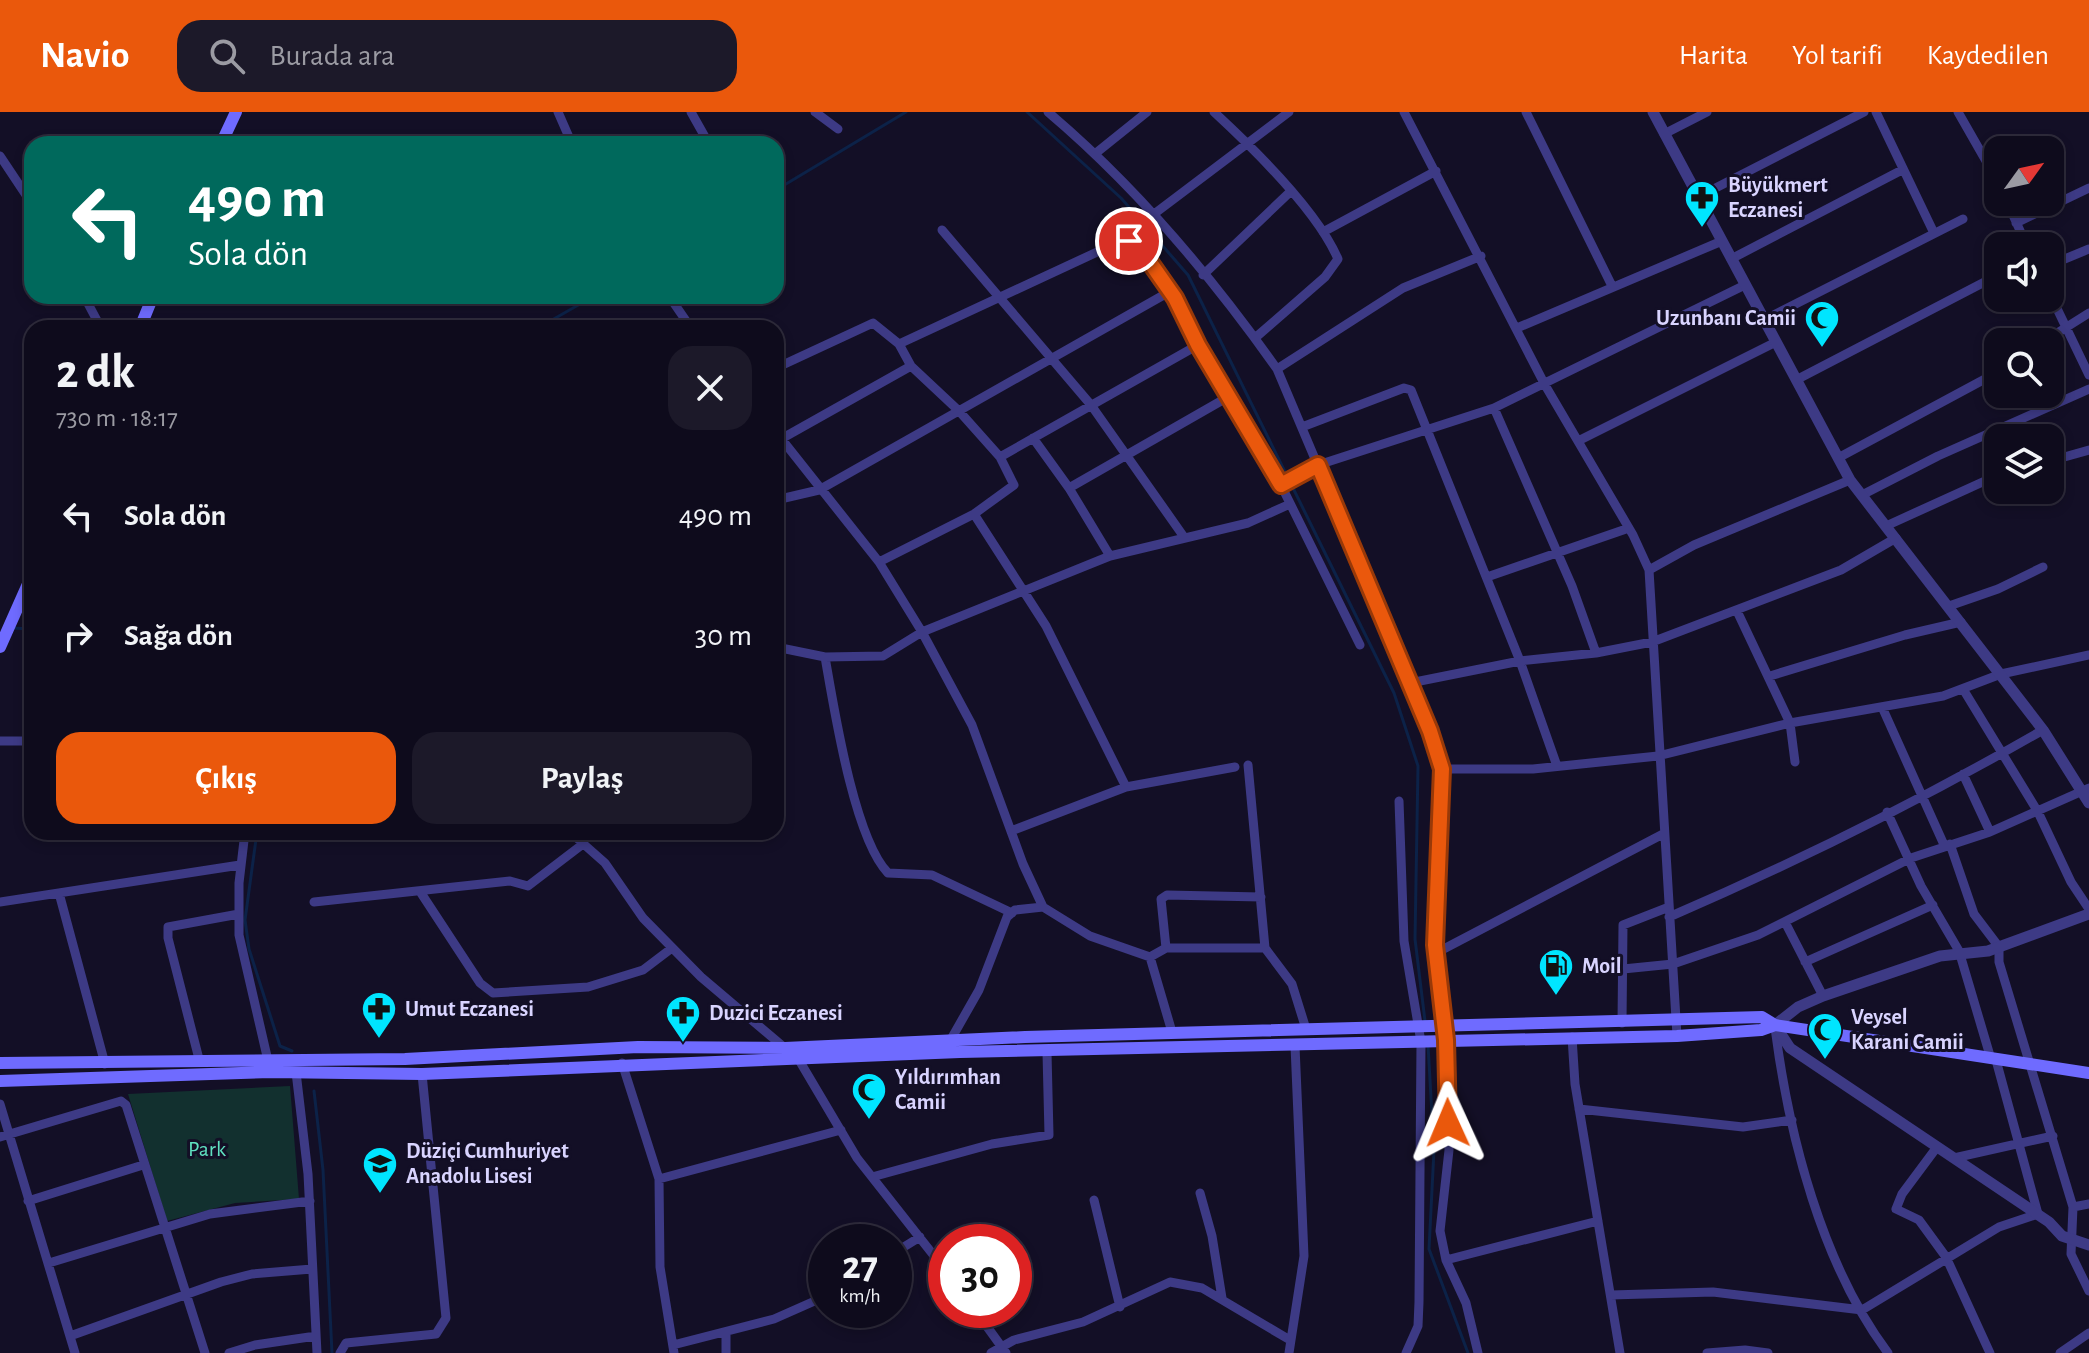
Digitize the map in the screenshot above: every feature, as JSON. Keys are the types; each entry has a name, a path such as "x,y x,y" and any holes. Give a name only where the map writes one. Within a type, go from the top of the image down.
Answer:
{"main road":[{"path":"225,136 236,112"},
{"path":"0,647 24,594"},
{"path":"0,1081 271,1072 422,1074 622,1063 799,1060 960,1052 1047,1053 1295,1046 1430,1034 1762,1017 1775,1025 2089,1073"},
{"path":"0,1063 405,1059 638,1047 785,1048 1306,1029 1572,1037 1677,1036 1761,1030 1775,1025"}],"street":[{"path":"558,112 568,136"},
{"path":"691,112 704,136"},
{"path":"815,112 838,129"},
{"path":"1048,112 1096,153 1154,214 1277,369 1410,683 1442,769 1418,1326 1406,1353"},
{"path":"1096,153 1147,112"},
{"path":"1214,112 1248,144 1290,192 1323,232 1338,259 1325,277 1255,338"},
{"path":"1154,214 1289,112"},
{"path":"1404,112 1545,385 1629,528 1649,570 1677,1036"},
{"path":"1526,112 1612,286"},
{"path":"1653,112 1850,480 2043,730 2085,789 2089,803"},
{"path":"1664,134 1707,112"},
{"path":"1698,197 1864,112"},
{"path":"1876,112 1933,231"},
{"path":"1958,112 1984,158"},
{"path":"0,156 24,192"},
{"path":"1731,259 1902,170"},
{"path":"1323,232 1436,171"},
{"path":"2016,223 2089,188"},
{"path":"1203,275 1290,192"},
{"path":"2013,216 2020,232"},
{"path":"1764,320 1933,231 1963,219"},
{"path":"942,230 1091,405 1184,537"},
{"path":"899,344 1123,240 1140,248 1189,322 1198,345 1228,397 1286,482 1290,504 1360,645"},
{"path":"1517,328 1722,241"},
{"path":"2064,259 2089,249"},
{"path":"1277,369 1403,288 1481,256"},
{"path":"1796,380 1984,282"},
{"path":"1286,482 1318,465 1494,408 1745,285"},
{"path":"784,498 819,490 1169,292"},
{"path":"2059,312 2089,375"},
{"path":"2062,328 2089,313"},
{"path":"784,364 873,323 899,344 911,366 959,411 1000,457 1014,485 974,514 879,562"},
{"path":"1578,441 1776,342"},
{"path":"1000,457 1198,345"},
{"path":"784,433 911,366"},
{"path":"1838,458 1984,380"},
{"path":"1302,427 1404,388 1411,390 1520,661 1557,766"},
{"path":"1862,495 1938,456 2089,389"},
{"path":"1069,488 1228,397"},
{"path":"1494,408 1593,637 1596,653"},
{"path":"1033,438 1069,488 1110,556"},
{"path":"784,444 879,562 922,632 972,725 1043,907 1090,936 1150,957 1166,948 1265,948"},
{"path":"2064,457 2089,450"},
{"path":"1649,570 1694,545 1850,480"},
{"path":"1886,526 1984,481"},
{"path":"784,649 825,657 883,656 922,632 1110,556 1248,523 1290,504"},
{"path":"974,514 1046,626 1126,787"},
{"path":"1487,577 1629,528"},
{"path":"1410,683 1520,661 1596,653 1652,642 1841,570 1896,538"},
{"path":"1949,606 1998,589 2043,567"},
{"path":"1737,611 1790,723 1795,762"},
{"path":"1770,676 1961,622"},
{"path":"1442,769 1557,766 1658,756 1790,723 1943,696 2001,674 2089,655"},
{"path":"825,657 837,722 865,834 875,860 888,873 932,875 1012,913"},
{"path":"1775,1025 1798,1007 1823,996 1959,951 1988,951 2089,912 2071,882 2038,812 1963,689"},
{"path":"1882,707 1947,846 1974,914 1999,947 1999,962 2033,1066 2073,1207 2071,1254 2089,1291"},
{"path":"1622,1023 1623,925 1736,888 2002,754 2043,730"},
{"path":"0,741 24,741"},
{"path":"1248,765 1265,948 1292,984 1306,1029"},
{"path":"1011,831 1126,787 1235,767"},
{"path":"1963,774 1990,832"},
{"path":"1623,969 1673,964 1786,924 1911,858 1990,832 2085,789"},
{"path":"1399,801 1404,941 1430,1034 1449,1150 1440,1231 1446,1260 1466,1303 1478,1353"},
{"path":"1887,812 1959,951 2038,1214"},
{"path":"1436,953 1663,834"},
{"path":"244,840 240,865 239,935 271,1072"},
{"path":"579,840 605,863 643,918 672,948 799,1060 872,1177 928,1247"},
{"path":"314,902 421,893 510,881 528,886 583,844"},
{"path":"0,902 240,865"},
{"path":"59,893 105,1064"},
{"path":"421,893 480,983 493,993 588,987 643,970 672,948"},
{"path":"1166,948 1161,899 1167,895 1261,897"},
{"path":"1805,962 1933,905"},
{"path":"950,1041 979,990 1007,917 1012,913 1043,907"},
{"path":"199,1059 168,938 168,927 239,914"},
{"path":"1786,924 1823,996"},
{"path":"1150,957 1172,1032"},
{"path":"1775,1025 1803,1179 1862,1310 1888,1353"},
{"path":"1775,1025 1790,1048 2038,1214 2062,1236 2089,1245"},
{"path":"1572,1037 1579,1109 1620,1353"},
{"path":"1289,1353 1304,1256 1295,1046"},
{"path":"872,1177 992,1144 1049,1135 1047,1053"},
{"path":"622,1063 659,1179 660,1267 674,1349 774,1319 808,1304"},
{"path":"296,1072 310,1201 317,1353"},
{"path":"340,1353 346,1343 436,1334 446,1318 422,1074"},
{"path":"3,1136 121,1101 126,1105 205,1353"},
{"path":"0,1104 3,1136 49,1263 75,1353"},
{"path":"1579,1109 1743,1127 1792,1120"},
{"path":"659,1179 841,1130"},
{"path":"1954,1158 2053,1136"},
{"path":"1937,1147 1902,1194 1896,1209 1919,1220 1946,1257 1990,1353"},
{"path":"28,1201 143,1165"},
{"path":"1200,1193 1212,1236 1222,1298"},
{"path":"1094,1200 1120,1307"},
{"path":"49,1263 235,1209 310,1201"},
{"path":"2073,1207 2089,1204"},
{"path":"1611,1295 1713,1292 1862,1310 1999,1227 2038,1214"},
{"path":"1446,1260 1598,1221"},
{"path":"912,1242 920,1237"},
{"path":"70,1336 185,1294 252,1274 312,1269"},
{"path":"991,1353 1004,1350 1014,1340 1060,1330 1120,1307 1170,1282 1202,1288 1290,1340"},
{"path":"988,1328 1004,1350"},
{"path":"726,1332 726,1353"},
{"path":"2060,1353 2089,1333"},
{"path":"229,1353 255,1345 316,1336"},
{"path":"1707,1353 1745,1350 1768,1353"}],"green space":[{"name":"Park","path":"290,1086 299,1199 235,1203 167,1221 128,1094"}],"waterway":[{"path":"784,185 906,112"},
{"path":"1027,112 1121,198 1188,275 1394,693 1418,766 1415,939 1425,1021"},
{"path":"552,320 580,304"},
{"path":"12,628 24,629"},
{"path":"256,840 245,920 249,949 280,1046 292,1051"},
{"path":"1428,1045 1434,1150 1429,1249 1468,1353"},
{"path":"314,1091 323,1170 332,1353"}],"place":[{"name":"Büyükmert Eczanesi","path":"1702,229"},
{"name":"Uzunbanı Camii","path":"1822,349"},
{"name":"Moil","path":"1556,997"},
{"name":"Umut Eczanesi","path":"379,1040"},
{"name":"Duzici Eczanesi","path":"683,1044"},
{"name":"Veysel Karani Camii","path":"1825,1061"},
{"name":"Yıldırımhan Camii","path":"869,1121"},
{"name":"Düziçi Cumhuriyet Anadolu Lisesi","path":"380,1195"}],"route":[{"path":"1129,241 1140,248 1175,298 1198,345 1213,365 1228,397 1281,485 1318,465 1430,731 1442,769 1435,945 1446,1040 1448,1123"}]}
